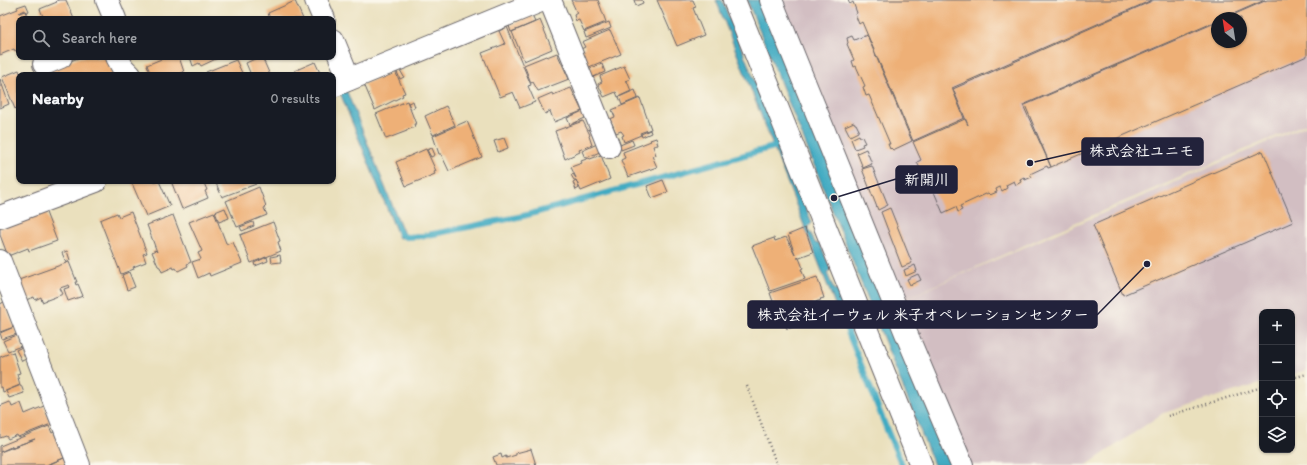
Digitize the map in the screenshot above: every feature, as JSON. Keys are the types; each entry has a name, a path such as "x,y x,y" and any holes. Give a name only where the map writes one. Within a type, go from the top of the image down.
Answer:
{"street":[{"path":"107,0 113,16"},
{"path":"316,0 323,16"},
{"path":"336,56 341,82 543,0"},
{"path":"550,0 609,147"},
{"path":"734,0 921,465"},
{"path":"771,0 903,326 962,465"},
{"path":"119,60 127,72"},
{"path":"132,60 138,72"},
{"path":"0,217 61,187 78,184"},
{"path":"0,261 79,465"}],"path":[{"path":"1295,377 1307,374"},
{"path":"748,386 777,465"},
{"path":"1168,416 1259,388"}],"shaded area":[{"path":"778,0 1307,0 1307,123 1072,224 900,301"},
{"path":"1307,125 1307,370 1295,373 1295,309 1259,309 1259,384 1163,413 1087,465 968,465 900,301"}],"water":[{"path":"716,0 722,0 791,170 789,173 795,190 799,191 812,223 808,227 815,243 820,244 831,269 827,273 834,290 839,290 850,328 845,330"},
{"path":"747,0 763,0 951,465 934,465"},
{"path":"345,87 405,237 399,238 339,90"}],"building":[{"path":"66,0 73,16 43,16 40,9 57,2 56,1"},
{"path":"571,0 598,0 606,22 584,31 579,20 576,21 574,15 577,13"},
{"path":"634,0 642,0 643,3 636,6"},
{"path":"657,0 693,0 696,7 693,8 704,35 677,46"},
{"path":"1152,0 952,88 964,118 913,141 862,22 859,24 855,14 857,13 853,2 850,4 848,1"},
{"path":"1154,0 1265,0 1238,12 1211,12 1211,24 1023,105 1051,167 1048,168 1047,166 1030,174 1032,177 1025,180 1024,177 1020,179 1021,182 1016,185 1014,181 1006,185 1007,188 1002,191 1000,187 996,189 997,192 990,195 988,193 960,206 962,210 958,212 956,207 943,213 925,171 922,173 917,162 921,160 913,142 965,119 968,125 953,89"},
{"path":"1267,0 1307,0 1307,56 1051,167 1025,105 1211,25 1211,48 1247,48 1247,12 1240,12"},
{"path":"295,1 302,16 269,16 268,13"},
{"path":"26,4 29,11 26,13 25,10 19,13 25,11 27,16 16,16 16,50 14,49 0,55 0,16 18,9 17,7"},
{"path":"532,16 535,22 511,32 509,26"},
{"path":"540,20 552,49 524,61 512,32"},
{"path":"609,22 611,28 586,38 584,32"},
{"path":"507,27 531,85 528,86 535,102 520,108 513,92 500,97 482,53 505,44 499,31"},
{"path":"610,30 621,54 589,67 581,49 585,47 582,42"},
{"path":"867,35 912,141 893,150 891,148 890,149 888,144 890,144 869,95 866,96 863,87 865,86 856,66 854,67 852,61 854,60 847,44 847,38 852,36 854,40"},
{"path":"557,53 569,79 538,91 533,82 531,83 524,65"},
{"path":"73,60 107,60 113,72 48,72"},
{"path":"159,60 180,60 184,72 150,72 147,65"},
{"path":"191,60 214,60 201,66 199,63 193,66"},
{"path":"236,60 242,72 206,72"},
{"path":"252,60 263,60 269,72 250,72 246,63"},
{"path":"315,62 320,72 294,72"},
{"path":"602,64 605,72 591,78 588,69"},
{"path":"624,66 630,79 625,81 627,81 631,91 618,97 616,92 604,97 598,84 602,82 600,76"},
{"path":"19,70 20,72 16,72 15,109 2,77"},
{"path":"400,70 404,77 400,79 397,72"},
{"path":"395,71 405,93 402,94 403,96 375,110 364,84"},
{"path":"0,79 9,104 0,108"},
{"path":"571,88 582,111 554,122 550,111 545,114 538,99 552,93 553,95"},
{"path":"635,90 638,98 622,105 619,97"},
{"path":"640,98 651,129 624,142 622,136 624,135 621,131 616,133 610,119 615,117 612,110"},
{"path":"407,101 416,124 414,124 415,127 386,139 376,114"},
{"path":"413,101 415,107 411,109 408,103"},
{"path":"446,106 455,125 433,135 425,116"},
{"path":"583,111 585,118 570,125 567,118"},
{"path":"467,121 482,157 449,171 441,154 439,154 433,136"},
{"path":"583,121 590,135 592,145 579,150 580,152 565,159 555,131"},
{"path":"854,122 859,130 850,136 845,126"},
{"path":"650,130 651,133 642,137 641,134"},
{"path":"859,135 865,143 862,144 863,146 855,149 851,139"},
{"path":"504,138 508,148 498,152 494,141"},
{"path":"656,138 658,145 653,146 656,155 652,156 657,167 628,177 621,160 625,158 623,152"},
{"path":"632,140 634,145 621,150 620,145"},
{"path":"597,144 600,152 585,158 582,151"},
{"path":"432,148 435,155 431,157 427,150"},
{"path":"426,149 436,171 434,172 435,174 406,186 396,162"},
{"path":"866,149 872,164 863,168 857,153"},
{"path":"1263,151 1293,222 1123,295 1093,225"},
{"path":"601,155 610,179 581,191 576,180 574,180 571,175 573,174 576,178 571,167 582,163 581,161"},
{"path":"872,166 888,205 878,210 862,169"},
{"path":"576,180 579,188 576,190 573,182"},
{"path":"663,180 668,192 652,198 647,186"},
{"path":"132,184 160,184 170,206 146,216"},
{"path":"172,184 204,184 208,198 182,209"},
{"path":"216,184 256,184 222,197"},
{"path":"259,187 266,206 264,208 267,215 237,227 226,201"},
{"path":"225,208 229,218 219,222 215,212"},
{"path":"890,208 912,263 902,267 881,212"},
{"path":"45,210 57,241 29,251 28,248 8,256 0,235 0,228"},
{"path":"131,212 147,253 143,254 146,262 121,274 100,220 117,213 119,217"},
{"path":"214,212 226,243 228,244 233,242 242,263 210,276 209,273 198,278 192,262 201,259 198,253 202,251 189,222"},
{"path":"173,215 191,262 187,264 188,266 178,271 173,267 162,272 152,252 155,250 157,252 147,225"},
{"path":"253,222 254,226 242,231 240,227"},
{"path":"273,222 280,241 278,242 281,251 251,263 240,235"},
{"path":"805,228 813,252 797,258 799,258 803,268 801,269 805,279 770,291 752,246 774,238 775,241 786,237 795,254 788,235"},
{"path":"67,251 70,260 66,262 62,253"},
{"path":"280,255 281,262 272,263 271,257"},
{"path":"267,257 268,261 255,266 254,263"},
{"path":"69,262 77,282 75,282 76,285 78,284 83,296 68,301 64,289 70,287 69,285 60,288 63,294 42,302 41,297 35,300 34,297 23,301 16,281"},
{"path":"915,265 917,271 906,276 904,270"},
{"path":"129,272 135,287 127,290 122,275"},
{"path":"918,274 921,280 910,285 907,279"},
{"path":"817,277 824,298 812,303 814,309 803,312 806,323 787,329 781,313 780,307 782,306 780,304 775,307 770,293"},
{"path":"4,302 14,327 0,332 0,304"},
{"path":"14,327 17,334 2,339 0,333"},
{"path":"17,335 21,346 8,351 3,341"},
{"path":"22,347 26,359 22,361 16,350"},
{"path":"13,352 20,373 17,374 20,385 3,392 2,387 0,388 0,357"},
{"path":"21,385 24,393 9,398 6,391"},
{"path":"10,402 12,407 21,403 25,414 44,406 51,424 18,437 17,435 8,439 6,436 0,438 0,406"},
{"path":"49,426 52,433 54,432 64,458 46,465 0,465 0,446"},
{"path":"531,449 536,465 496,465 493,457 501,454 502,458 506,456 506,458 516,455 516,453"},
{"path":"64,458 67,465 48,465"}],"waterway":[{"path":"399,231 400,234 406,237 423,236 523,216 777,146"},
{"path":"844,322 902,465"}],"place":[{"name":"株式会社ユニモ","path":"1030,163"},
{"name":"新開川","path":"834,198"},
{"name":"株式会社イーウェル 米子オペレーションセンター","path":"1147,264"}]}
